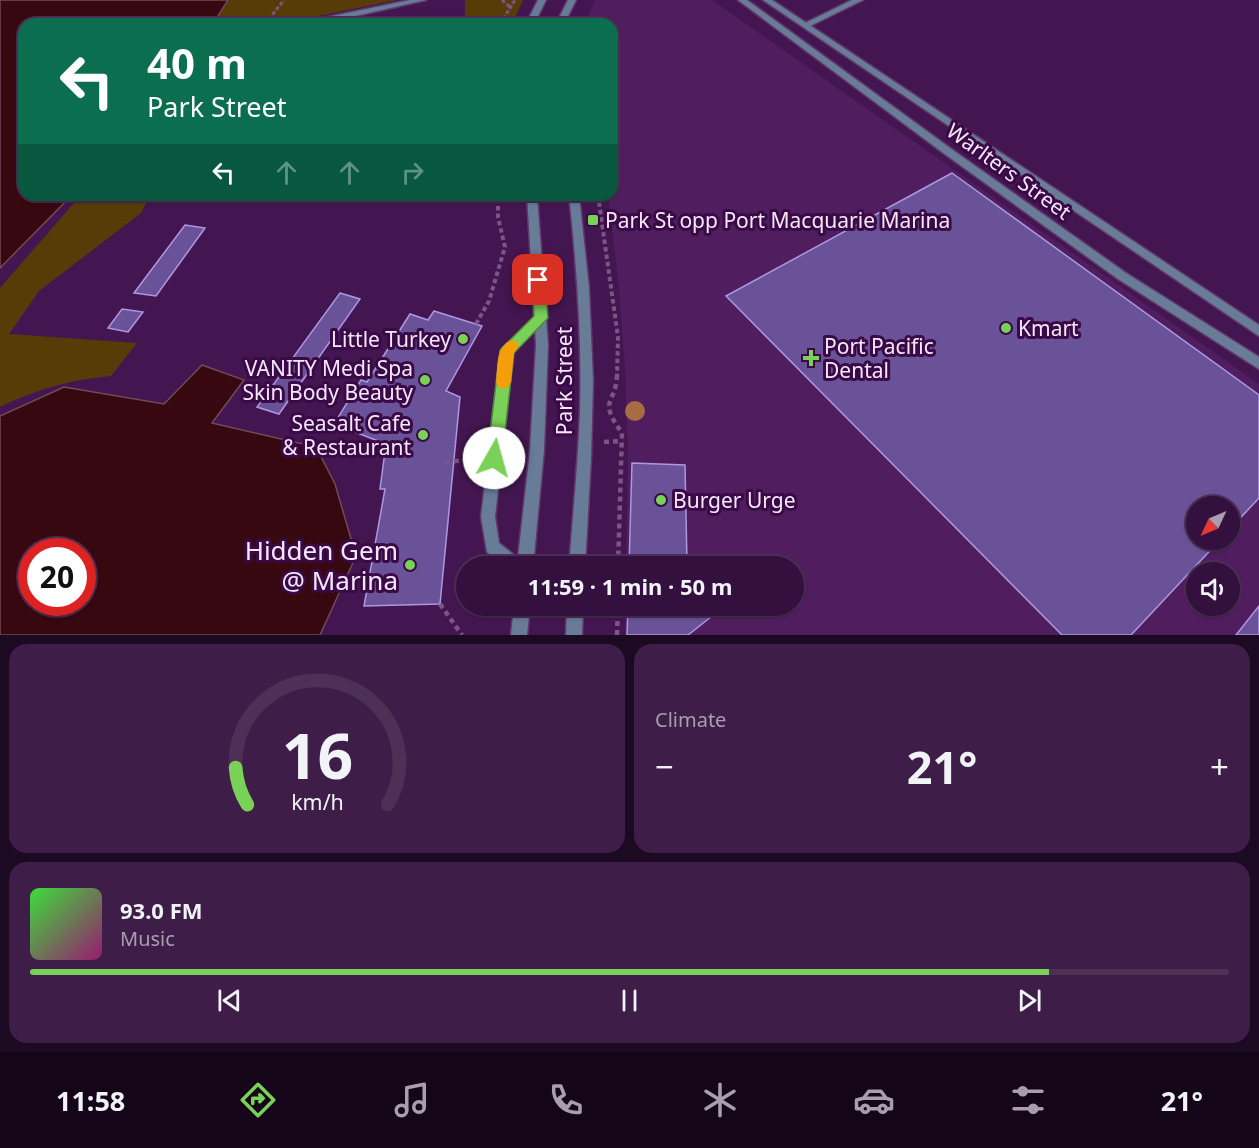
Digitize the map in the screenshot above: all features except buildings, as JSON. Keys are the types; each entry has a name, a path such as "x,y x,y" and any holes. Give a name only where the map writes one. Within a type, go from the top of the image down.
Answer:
{"street":[{"path":"336,18 422,0"},
{"path":"533,18 542,0"},
{"path":"563,18 572,0"},
{"name":"Warlters Street","path":"742,0 1122,276 1259,364"},
{"name":"Warlters Street","path":"767,0 1259,331"},
{"path":"805,25 859,0"},
{"name":"Park Street","path":"526,556 537,450 541,318 532,201"},
{"name":"Park Street","path":"575,201 586,332 585,444 578,556"},
{"path":"504,556 492,547 488,517 507,350 541,318"},
{"path":"519,635 521,616"},
{"path":"574,635 575,616"}],"path":[{"path":"270,18 284,0"},
{"path":"502,0 510,7"},
{"path":"504,18 514,0"},
{"path":"476,324 489,301 505,247 498,217 498,201"},
{"path":"599,201 618,337 617,382 608,403 612,419 622,433 618,556"},
{"path":"604,442 621,441"},
{"path":"445,462 454,461"},
{"path":"440,604 451,616 462,635"},
{"path":"617,635 618,616"}],"shaded area":[{"path":"0,0 228,0 217,18 18,18 18,201 66,201 0,268"},
{"path":"229,0 397,0 308,18 217,18"},
{"path":"465,0 523,0 515,18 465,18"},
{"path":"595,0 712,0 1259,384 1259,635 625,635 626,616 804,616 804,556 626,556 628,452 625,368 609,201 618,201 618,18 588,18"},
{"path":"76,201 147,201 141,213 39,291 9,334 137,343 111,376 54,386 0,407 0,288"},
{"path":"202,365 244,380 212,423 316,447 335,484 356,556 320,635 0,635 0,416 64,387 164,404"}],"slow traffic":[{"path":"503,382 507,350 512,346"}],"place":[{"name":"Park St opp Port Macquarie Marina","path":"593,220"},
{"name":"Kmart","path":"1006,328"},
{"name":"Little Turkey","path":"463,339"},
{"name":"Port Pacific Dental","path":"811,358"},
{"name":"VANITY Medi Spa Skin Body Beauty","path":"425,380"},
{"name":"Seasalt Cafe & Restaurant","path":"423,435"},
{"name":"Burger Urge","path":"661,500"},
{"name":"Hidden Gem @ Marina","path":"410,565"}],"route":[{"path":"494,458 507,350 541,318 538,280"}]}
